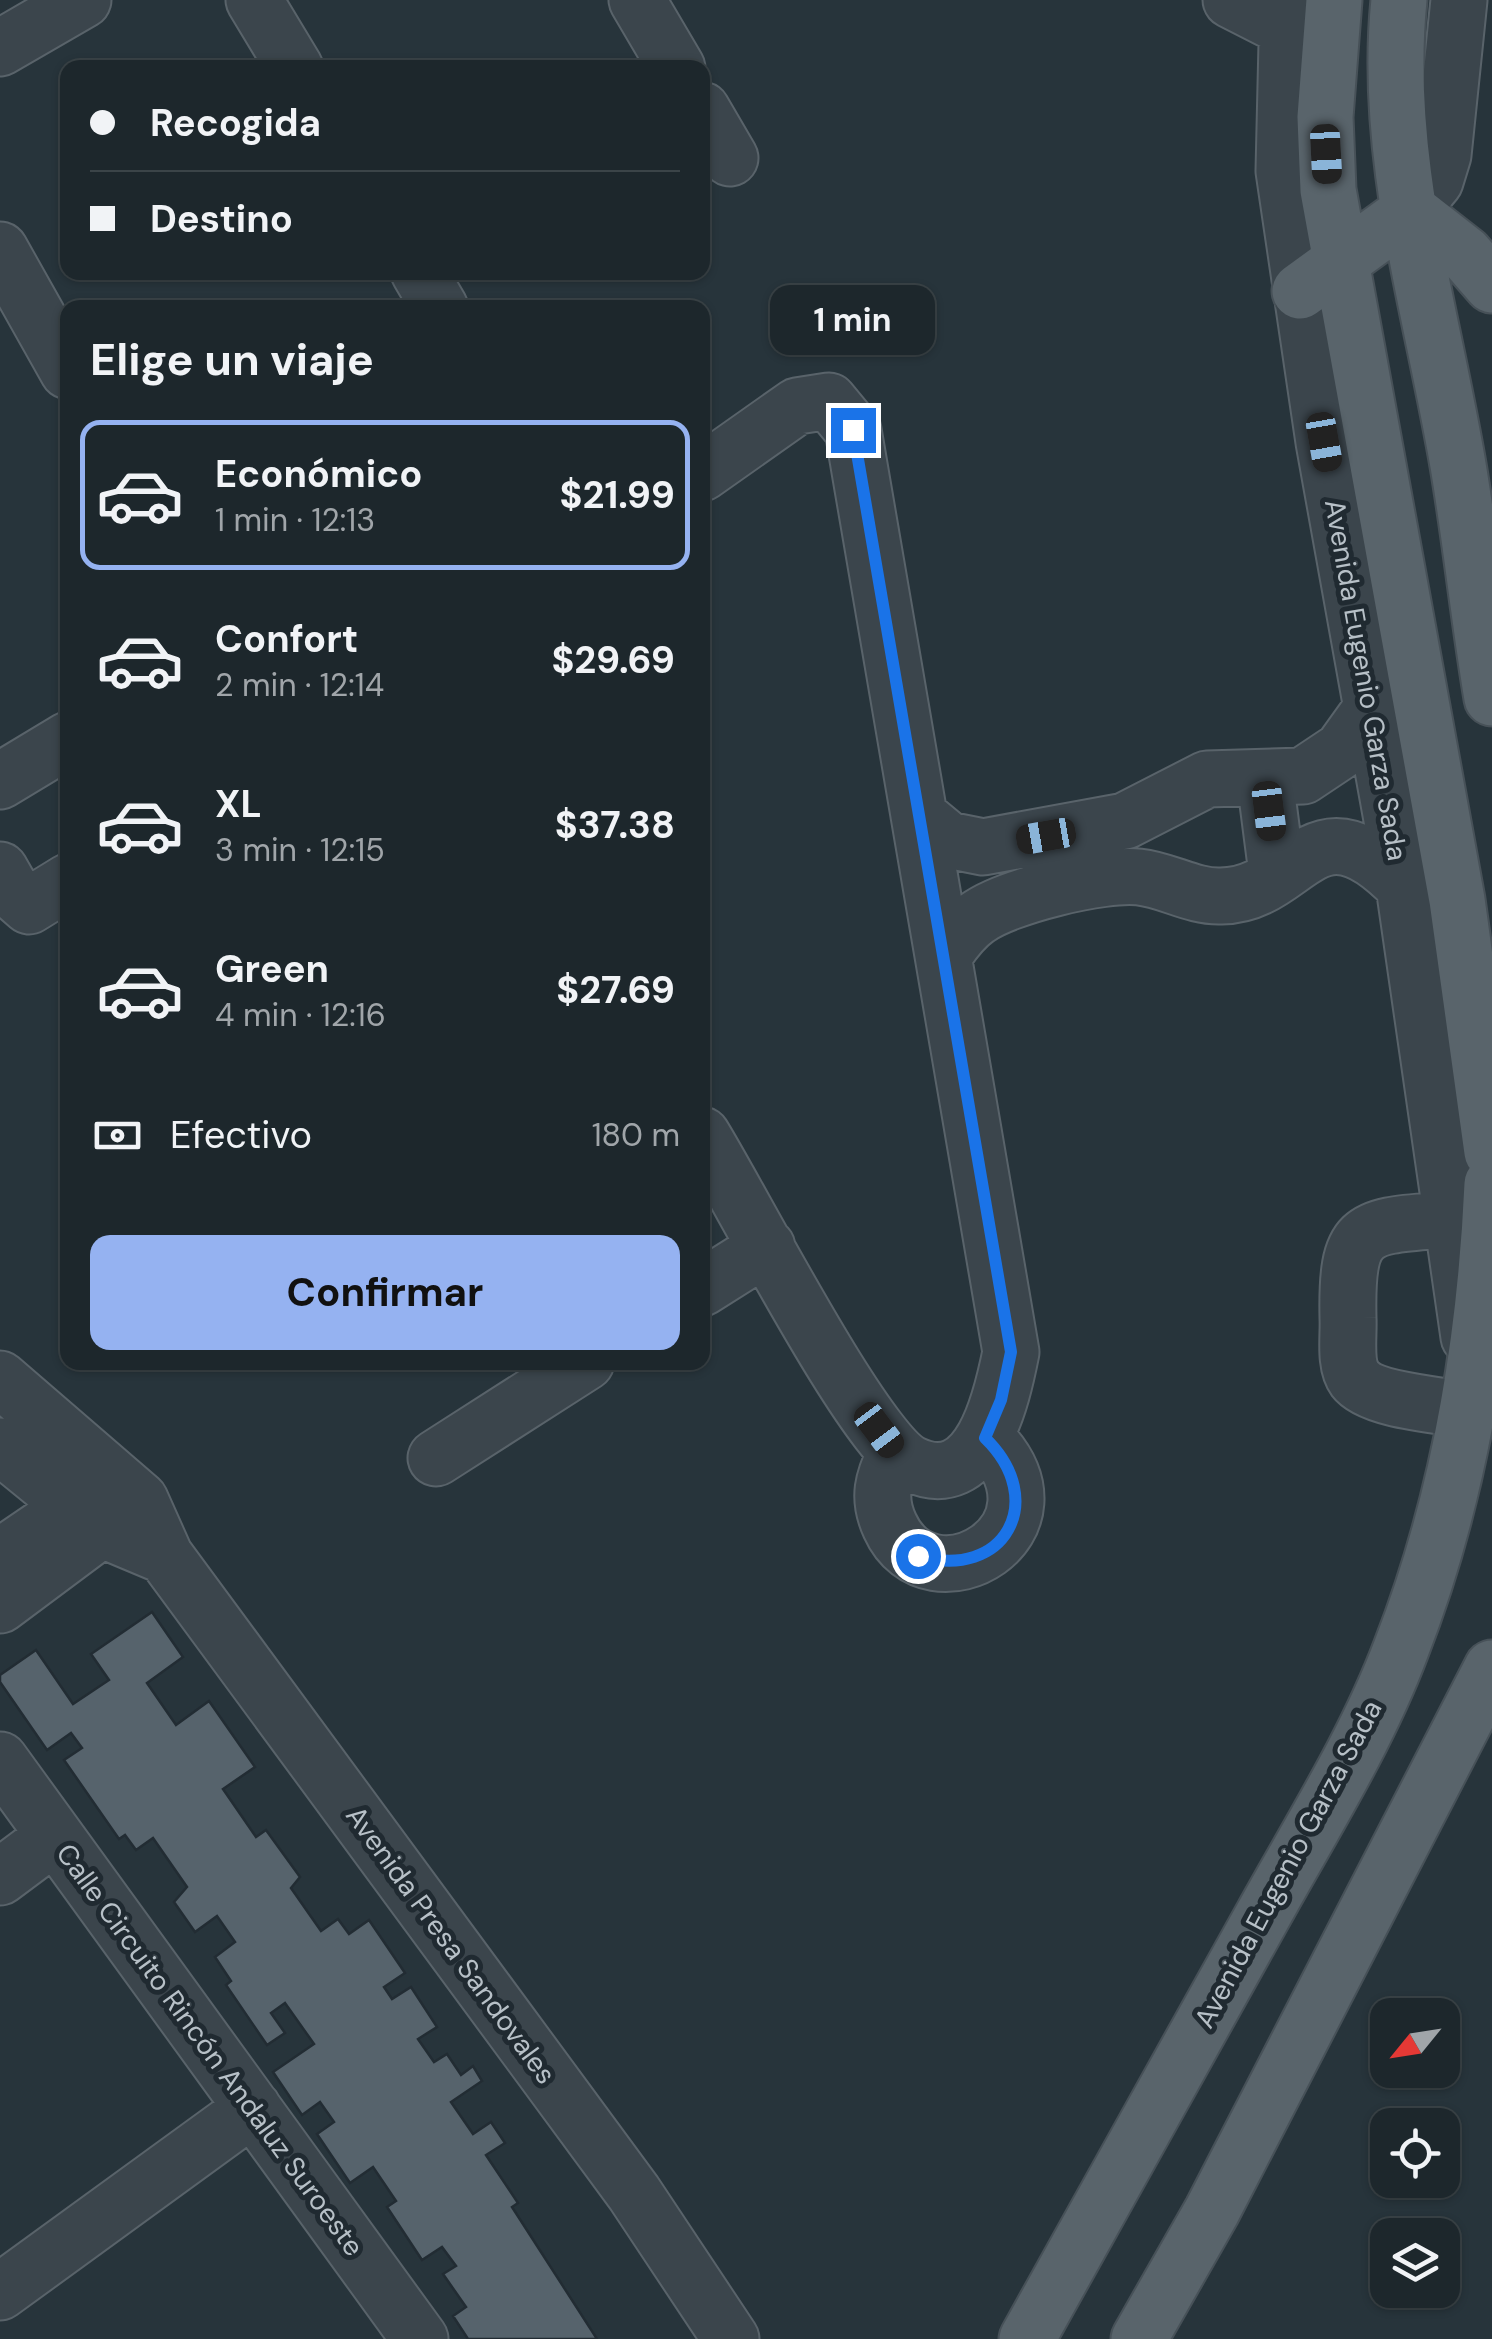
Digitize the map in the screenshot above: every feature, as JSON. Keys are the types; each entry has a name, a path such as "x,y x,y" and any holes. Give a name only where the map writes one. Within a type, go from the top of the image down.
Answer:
{"main road":[{"name":"Avenida Eugenio Garza Sada","path":"1334,0 1325,117 1328,190 1320,277 1457,900 1492,1152"},
{"path":"1344,0 1368,52 1401,218 1458,465 1492,698"},
{"path":"1400,0 1401,218"},
{"path":"1320,277 1401,218"},
{"path":"1401,218 1465,254 1492,284"},
{"name":"Avenida Eugenio Garza Sada","path":"1027,2339 1323,1807 1400,1651 1435,1546 1488,1271 1472,1202"},
{"path":"1139,2339 1222,2194 1492,1668"}],"street":[{"path":"0,48 83,0"},
{"path":"254,0 290,60"},
{"path":"638,0 672,60"},
{"path":"1232,0 1286,14"},
{"path":"1401,218 1435,181 1443,155 1459,0"},
{"name":"Avenida Eugenio Garza Sada","path":"1286,14 1284,171 1320,277 1370,711 1472,1202"},
{"path":"710,124 730,158"},
{"path":"0,250 60,357"},
{"path":"710,467 797,406 830,401 853,430 946,952 1011,1352 1001,1400 985,1438 962,1463 944,1469 910,1463 896,1452 862,1408 710,1149"},
{"path":"919,816 948,840 984,848 1125,821 1207,778 1245,776 1264,780 1303,776 1330,760 1355,737 1370,711"},
{"path":"0,782 60,745"},
{"path":"1264,780 1277,873"},
{"path":"946,952 960,933 992,909 1100,880 1136,877 1224,896 1260,885 1316,850 1345,848 1379,862 1404,886"},
{"path":"0,870 12,891 30,906 60,887"},
{"path":"1469,1385 1371,1392 1355,1378 1348,1362 1347,1266 1364,1235 1472,1202"},
{"path":"710,1283 767,1247"},
{"path":"436,1458 574,1370"},
{"name":"Avenida Presa Sandovales","path":"0,1379 107,1503 165,1556 634,2193 731,2339"},
{"path":"896,1452 882,1480 882,1510 894,1537 918,1556 946,1564 976,1560 1000,1542 1015,1516 1017,1486 1006,1458 985,1438"},
{"name":"Avenida Presa Sandovales","path":"0,1446 107,1503"},
{"path":"0,1557 107,1503"},
{"path":"0,1605 107,1503"},
{"name":"Calle Circuito Rincón Andaluz Suroeste","path":"0,1760 420,2339"},
{"path":"0,1876 55,1836"},
{"path":"0,2292 253,2108"}],"building":[{"path":"152,1612 183,1657 147,1683 176,1725 209,1701 255,1767 223,1789 256,1837 266,1830 300,1877 291,1888 321,1931 338,1919 349,1934 369,1920 405,1973 384,1987 392,1999 411,1987 437,2027 418,2039 434,2062 447,2054 461,2075 473,2066 482,2081 451,2102 473,2134 491,2122 505,2143 486,2155 518,2203 512,2207 597,2339 468,2339 453,2316 466,2307 443,2274 456,2266 442,2247 422,2260 387,2207 396,2201 373,2167 350,2183 317,2134 334,2122 320,2102 302,2115 273,2072 314,2044 285,2003 271,2013 285,2033 267,2045 226,1985 231,1981 215,1957 235,1942 217,1916 195,1932 174,1902 187,1887 153,1838 136,1850 125,1835 119,1839 64,1760 82,1748 71,1733 47,1750 0,1682 0,1675 36,1650 73,1704 109,1680 91,1654"}],"route":[{"path":"853,430 946,952 1011,1352 1001,1400 985,1438 1006,1458 1017,1486 1015,1516 1000,1542 976,1560 946,1564 918,1556"}]}
